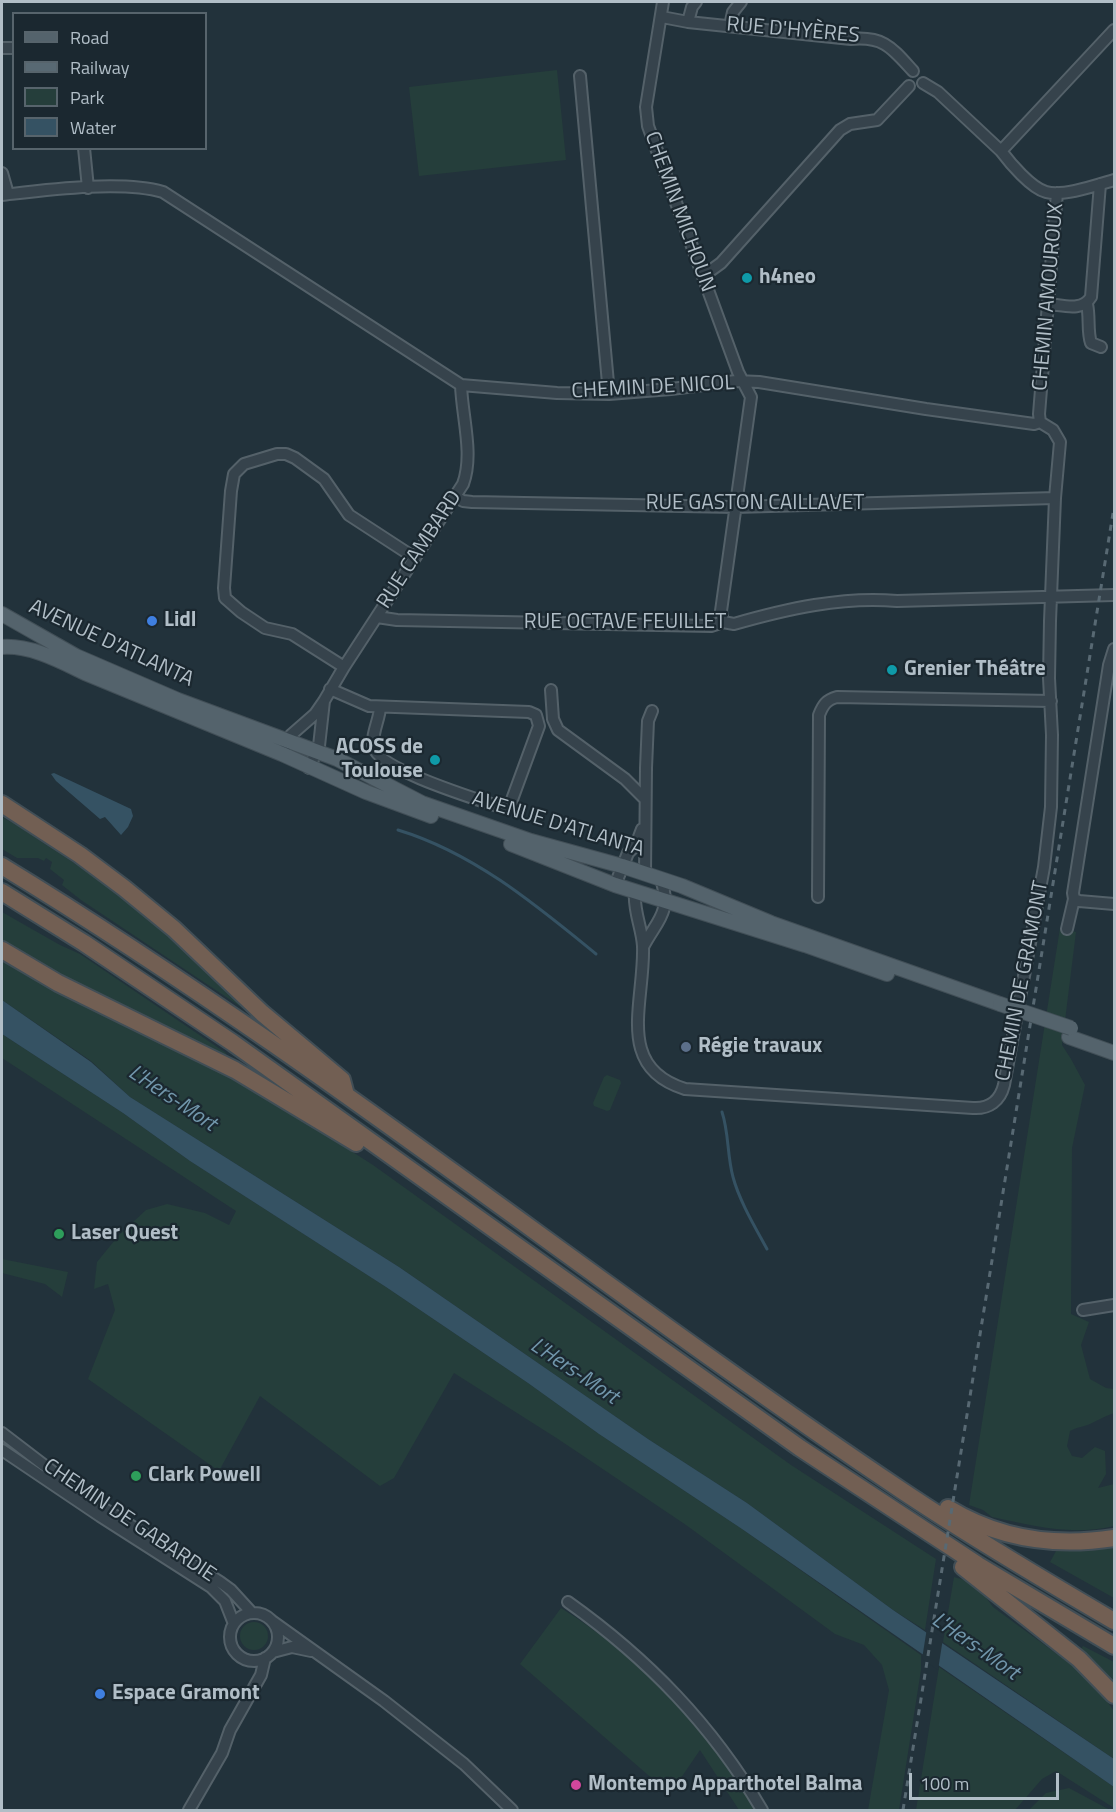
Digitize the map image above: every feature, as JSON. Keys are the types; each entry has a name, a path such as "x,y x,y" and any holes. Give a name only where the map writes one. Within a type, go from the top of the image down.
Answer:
{"highway":[{"path":"2,804 80,855 174,929 262,1013 342,1080 346,1096"},
{"path":"2,866 156,964 346,1096 700,1351 902,1490 1006,1557 1114,1621"},
{"path":"2,892 84,943 297,1088 715,1389 882,1504 987,1571 1114,1646"},
{"path":"2,950 58,983 235,1070 448,1198"},
{"path":"902,1490 936,1500 973,1522 1017,1537 1072,1542 1114,1538"},
{"path":"882,1504 1052,1637 1087,1666 1114,1695"}],"main road":[{"name":"AVENUE D'ATLANTA","path":"2,614 76,656 178,700 337,759 422,803 531,841 661,879 1000,1009"},
{"name":"AVENUE D'ATLANTA","path":"2,647 23,648 65,662 85,673 282,754 309,768 381,798 535,853 615,885 1070,1032 1114,1044"},
{"path":"635,892 645,874"},
{"name":"AVENUE D'ATLANTA","path":"1070,1032 1114,1053"}],"street":[{"name":"CHEMIN MICHOUN","path":"663,2 646,107 648,126 738,372 751,397 721,611 723,622"},
{"path":"688,22 692,7 696,2"},
{"path":"730,26 732,12 741,2"},
{"name":"RUE D'HYÈRES","path":"662,17 688,22 851,39 871,38 887,45 913,71"},
{"path":"1001,151 1114,30"},
{"path":"909,86 907,77 913,71 921,74 923,82 938,92 1034,185 1044,192 1058,193"},
{"path":"580,76 609,394"},
{"path":"909,86 917,88 923,82"},
{"path":"702,273 710,271 721,263 840,130 850,124 877,120 909,86"},
{"path":"84,150 88,188"},
{"path":"2,173 5,195"},
{"name":"CHEMIN AMOUROUX","path":"1040,422 1058,193 1114,180"},
{"path":"1100,184 1091,297 1087,304 1089,338 1091,343 1101,347"},
{"name":"CHEMIN DE NICOL","path":"5,195 88,188 145,188 163,192 461,385 556,393 609,394 759,382 1002,420 1034,424 1040,422"},
{"path":"1048,304 1081,306 1087,304"},
{"name":"RUE CAMBARD","path":"282,754 287,740 315,714 324,701 456,497 468,472 461,385"},
{"path":"1040,422 1053,430 1060,442 1051,597 1074,594 1114,595"},
{"path":"344,667 292,634 265,628 225,598 234,474 244,464 277,454 286,454 296,458 324,479 349,515 415,558"},
{"name":"RUE GASTON CAILLAVET","path":"456,497 472,502 735,507 1055,498"},
{"name":"RUE OCTAVE FEUILLET","path":"377,617 397,620 703,626 718,625 723,622 734,624 828,603 871,599 897,601 1051,597"},
{"name":"CHEMIN DE GRAMONT","path":"635,892 634,900 643,948 638,1040 645,1063 658,1077 685,1089 973,1108 984,1108 993,1103 1000,1096 1004,1085 1046,854 1052,787 1052,701 1049,659 1051,597"},
{"path":"1067,929 1074,899 1073,893 1110,660 1114,649"},
{"path":"330,689 361,703 380,706 529,712 536,716 539,726 510,805 500,807 419,778 396,768 380,756 373,745 380,706"},
{"path":"551,690 553,719 558,730 625,779 645,799"},
{"path":"818,897 819,715 822,705 829,699 837,697 1052,701"},
{"name":"RUE CAMBARD","path":"309,768 317,752 324,701"},
{"path":"645,874 644,823 648,721 652,711"},
{"path":"615,885 628,853 639,839 644,823"},
{"path":"661,879 665,902"},
{"path":"1074,899 1114,904"},
{"name":"CHEMIN DE GRAMONT","path":"643,948 660,921 665,902"},
{"path":"1083,1310 1114,1305"},
{"name":"CHEMIN DE GABARDIE","path":"2,1433 87,1498 220,1582 231,1590 252,1614"},
{"name":"CHEMIN DE GABARDIE","path":"2,1450 42,1479 219,1593 225,1601 234,1624"},
{"path":"568,1602 601,1626 640,1660 700,1720 740,1773 762,1810"},
{"path":"251,1695 254,1675 248,1660 237,1654 230,1639 234,1624 245,1615 252,1614 263,1615 384,1701 464,1764 512,1810"},
{"path":"189,1810 222,1753 230,1730 251,1695 278,1640 272,1621"},
{"path":"248,1660 292,1647 311,1651"}],"green space":[{"path":"557,70 566,160 419,176 409,87"},
{"path":"2,817 104,884 131,905 182,948 256,1017 81,900 62,885 64,880 50,869 52,862 46,858 44,861 38,858 17,858 2,849"},
{"path":"2,912 80,954 226,1053 227,1058 92,992 5,942 2,940"},
{"path":"1060,928 1076,932 1062,1045 1085,1085 1072,1148 1071,1314 1089,1322 1081,1345 1090,1379 1106,1388 1114,1389 1114,1413 1070,1431 1067,1446 1072,1456 1082,1458 1095,1447 1105,1451 1106,1474 1098,1488 1114,1484 1114,1526 1083,1530 1053,1529 1023,1524 992,1517 983,1510 969,1505"},
{"path":"2,960 55,990 221,1072 279,1105 373,1165 791,1465 936,1559 925,1630 893,1610 747,1503 648,1439 399,1267 130,1097 91,1061 2,1000"},
{"path":"2,1034 123,1113 190,1161 386,1287 599,1434 742,1529 921,1655 921,1670 899,1810 868,1810 889,1690 882,1665 864,1645 835,1634 686,1525 454,1373 394,1478 380,1486 260,1396 219,1471 88,1379 115,1310 108,1284 94,1289 97,1262 119,1235 146,1210 167,1204 205,1213 229,1225 236,1211 2,1058"},
{"path":"607,1075 620,1080 621,1083 610,1110 607,1111 594,1106 593,1103"},
{"path":"2,1259 68,1272 62,1297 45,1284 2,1273"},
{"path":"1114,1545 1114,1598 1050,1562 1056,1551"},
{"path":"954,1577 965,1580 982,1592 993,1607 1080,1671 1101,1693 1114,1711 1114,1759 943,1642"},
{"path":"561,1608 618,1649 671,1697 719,1752 757,1810 739,1810 700,1750 670,1794 520,1664"},
{"path":"254,1622 264,1626 268,1636 264,1646 254,1650 244,1646 240,1636 244,1626"},
{"path":"1083,1646 1114,1662 1114,1683 1080,1650"},
{"path":"939,1667 1114,1787 1114,1808 1056,1771 1042,1779 1015,1810 916,1810"},
{"path":"1069,1788 1110,1810 1029,1810 1046,1793"}],"water":[{"path":"54,773 131,809 133,816 128,827 121,835 105,817 100,819 56,781 51,774"},
{"path":"2,1000 91,1062 130,1097 399,1267 648,1439 747,1503 893,1610 1114,1759 1114,1787 528,1383 386,1287 190,1161 123,1113 2,1034"}],"pier":[{"path":"927,1628 943,1638 938,1670 922,1659"}],"waterway":[{"path":"398,830 453,852 478,866 527,899 596,954"},
{"path":"722,1112 736,1186 767,1249"}],"railway":[{"path":"903,1810 1114,507"}],"place":[{"name":"h4neo","path":"747,278"},
{"name":"Lidl","path":"152,621"},
{"name":"Grenier Théâtre","path":"892,670"},
{"name":"ACOSS de Toulouse","path":"435,760"},
{"name":"Régie travaux","path":"686,1047"},
{"name":"Laser Quest","path":"59,1234"},
{"name":"Clark Powell","path":"136,1476"},
{"name":"Espace Gramont","path":"100,1694"},
{"name":"Montempo Apparthotel Balma","path":"576,1785"}],"water label":[{"name":"L'Hers-Mort","path":"172,1099"},
{"name":"L'Hers-Mort","path":"574,1372"},
{"name":"L'Hers-Mort","path":"975,1647"}]}
